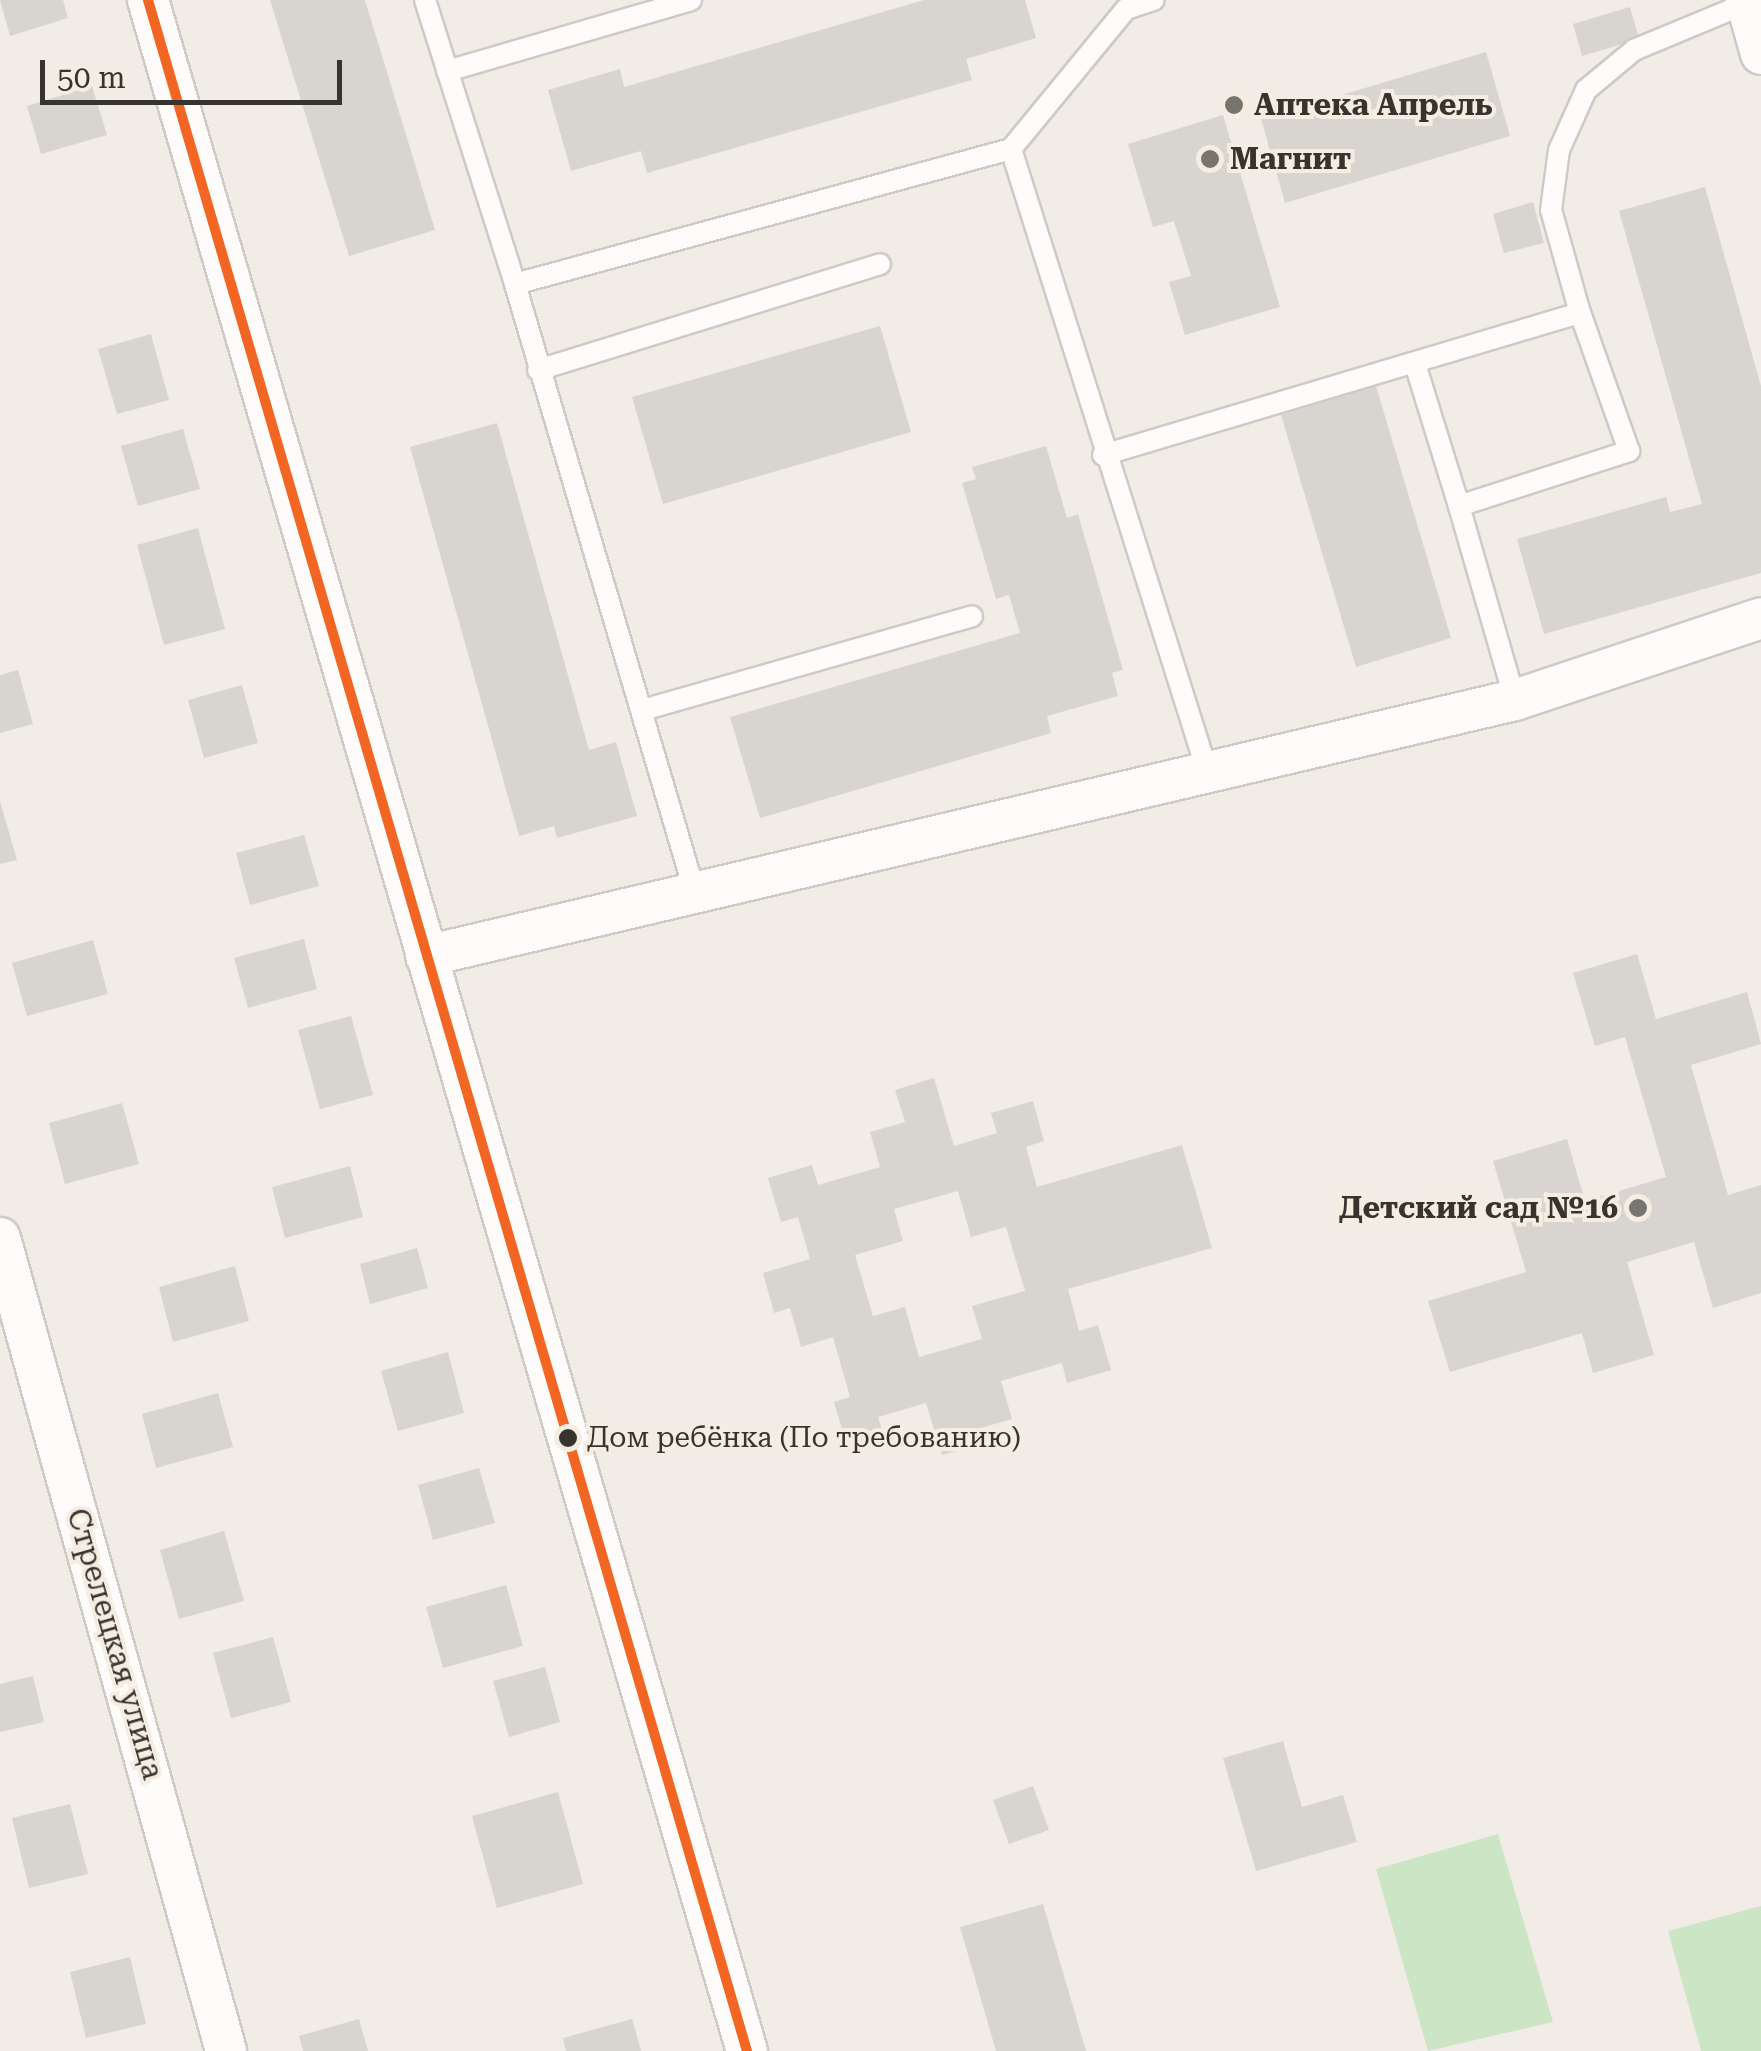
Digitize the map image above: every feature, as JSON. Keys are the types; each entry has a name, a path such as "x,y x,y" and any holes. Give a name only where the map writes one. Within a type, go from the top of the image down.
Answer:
{"street":[{"path":"148,0 747,2051"},
{"path":"1746,1 1761,54"},
{"path":"426,956 1209,776 1515,700 1761,618"},
{"name":"Стрелецкая улица","path":"0,1238 226,2051"}],"lane":[{"path":"425,0 515,284 695,893"},
{"path":"447,71 692,0"},
{"path":"515,284 1011,149 1125,4 1154,0"},
{"path":"1459,506 1629,452 1580,313 1552,210 1558,150 1586,90 1634,50 1746,1"},
{"path":"1011,149 1103,456 1209,776"},
{"path":"538,370 880,264"},
{"path":"1103,456 1416,367 1580,313"},
{"path":"1416,367 1515,700"},
{"path":"643,710 972,616"}],"green space":[{"path":"1498,1834 1553,2022 1428,2051 1376,1869"},
{"path":"1761,1906 1761,2051 1701,2051 1668,1931"}],"building":[{"path":"0,0 63,0 68,18 10,36"},
{"path":"270,0 365,0 435,230 349,256"},
{"path":"924,0 1025,0 1036,38 966,59 972,80 647,173 641,151 571,171 548,90 620,69 624,87"},
{"path":"1630,7 1639,39 1582,56 1573,24"},
{"path":"1486,52 1510,136 1285,203 1261,119"},
{"path":"92,86 107,135 41,154 27,106"},
{"path":"1223,115 1280,307 1185,335 1169,282 1191,276 1174,221 1153,227 1128,144"},
{"path":"1705,187 1761,386 1761,573 1544,634 1517,539 1666,497 1670,512 1702,504 1619,211"},
{"path":"1533,202 1544,243 1504,253 1493,214"},
{"path":"880,326 911,432 663,504 632,397"},
{"path":"151,334 169,400 117,414 98,349"},
{"path":"1376,386 1451,638 1356,667 1281,415"},
{"path":"497,423 589,750 616,742 637,816 557,838 554,826 519,836 410,447"},
{"path":"183,429 200,489 138,506 121,446"},
{"path":"1046,446 1067,518 1078,514 1123,670 1112,673 1118,696 1047,716 1051,733 760,818 730,717 1020,633 1009,595 996,599 962,483 976,479 972,467"},
{"path":"198,528 225,629 164,645 137,545"},
{"path":"18,670 33,724 0,733 0,675"},
{"path":"242,685 258,743 204,758 188,700"},
{"path":"0,801 17,860 0,864"},
{"path":"304,835 319,886 250,905 236,853"},
{"path":"304,939 317,989 248,1008 234,958"},
{"path":"93,940 108,994 27,1016 12,963"},
{"path":"1637,954 1656,1019 1747,992 1761,1044 1691,1065 1728,1195 1761,1185 1761,1293 1713,1308 1694,1242 1627,1262 1654,1355 1593,1373 1582,1333 1450,1372 1428,1301 1526,1272 1493,1161 1567,1139 1585,1201 1666,1177 1625,1037 1595,1046 1573,973"},
{"path":"351,1016 373,1095 320,1109 298,1030"},
{"path":"934,1078 954,1146 997,1133 991,1113 1033,1101 1044,1141 1026,1147 1037,1187 1182,1145 1212,1248 1068,1289 1079,1331 1098,1325 1111,1370 1067,1383 1062,1363 1001,1381 1012,1419 973,1430 978,1445 942,1455 926,1403 878,1417 884,1436 847,1447 834,1402 850,1397 833,1337 801,1347 790,1308 774,1313 763,1273 810,1259 798,1217 781,1222 768,1178 812,1165 818,1185 880,1167 870,1132 905,1122 895,1090","holes":["958,1191 971,1237 1006,1227 1025,1291 972,1306 982,1339 919,1357 905,1307 873,1316 855,1255 903,1241 894,1209"]},
{"path":"122,1103 139,1164 65,1184 49,1123"},
{"path":"350,1166 363,1217 285,1238 272,1187"},
{"path":"417,1248 428,1288 370,1304 360,1264"},
{"path":"235,1266 249,1321 173,1342 159,1287"},
{"path":"448,1352 464,1413 398,1431 381,1371"},
{"path":"218,1393 233,1447 156,1468 142,1414"},
{"path":"479,1468 495,1523 433,1540 418,1485"},
{"path":"224,1531 244,1601 179,1619 160,1550"},
{"path":"506,1585 523,1646 443,1668 426,1607"},
{"path":"273,1637 291,1702 231,1718 213,1653"},
{"path":"545,1667 560,1722 509,1737 493,1681"},
{"path":"33,1676 44,1722 0,1732 0,1684"},
{"path":"1283,1741 1302,1807 1343,1795 1357,1842 1256,1871 1223,1758"},
{"path":"1033,1786 1049,1830 1009,1844 993,1800"},
{"path":"558,1792 583,1884 497,1908 472,1816"},
{"path":"70,1804 88,1874 29,1888 12,1818"},
{"path":"1043,1904 1086,2051 996,2051 960,1927"},
{"path":"130,1957 146,2024 86,2038 70,1972"},
{"path":"359,2019 368,2051 303,2051 299,2036"},
{"path":"632,2019 641,2051 566,2051 563,2038"}],"transit line":[{"path":"148,0 747,2051"}],"place":[{"name":"Аптека Апрель","path":"1234,105"},
{"name":"Магнит","path":"1210,159"},
{"name":"Детский сад №16","path":"1638,1208"},
{"name":"Дом ребёнка (По требованию)","path":"568,1438"}]}
